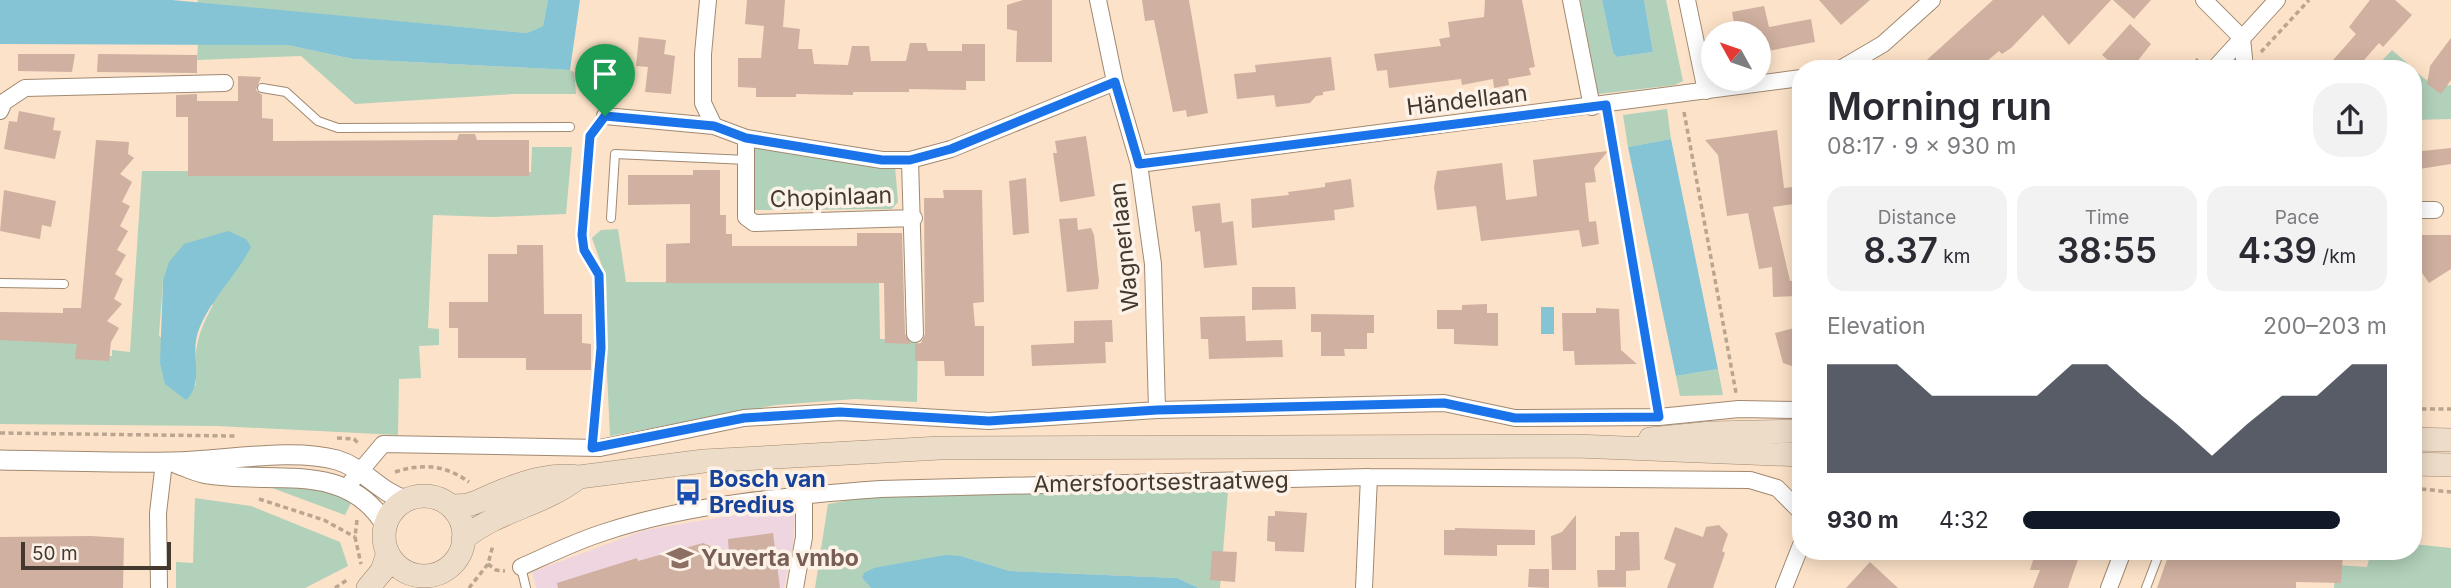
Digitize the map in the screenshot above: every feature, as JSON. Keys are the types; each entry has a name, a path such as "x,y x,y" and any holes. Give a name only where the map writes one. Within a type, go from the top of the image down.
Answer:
{"main road":[{"name":"Amersfoortsestraatweg","path":"1576,446 1711,433 1792,431"},
{"path":"2422,439 2451,440"},
{"name":"Amersfoortsestraatweg","path":"450,505 465,508 534,480 565,475 579,477 704,461 940,448 1576,446 1792,455"},
{"path":"2422,464 2451,465"},
{"name":"Amersfoortsestraatweg","path":"464,538 478,526 561,492 579,477"},
{"path":"368,588 382,571 388,553 386,526 393,511 405,500 433,497 450,505 460,520 464,538 452,564 435,574 407,581 388,553"}],"street":[{"path":"708,0 703,54 703,103 714,126"},
{"name":"Wagnerlaan","path":"1098,0 1115,82 1139,164 1153,264 1157,410"},
{"path":"1571,0 1599,106"},
{"path":"1687,0 1701,67"},
{"path":"1856,60 1883,44 1932,0"},
{"path":"2204,0 2242,38 2244,60"},
{"path":"2222,60 2277,0"},
{"name":"Händellaan","path":"1771,82 1792,79"},
{"name":"Chopinlaan","path":"605,116 714,126 746,138 882,160 910,160 951,149 1115,82"},
{"path":"0,111 5,102 25,88 232,85"},
{"name":"Händellaan","path":"1139,164 1706,91"},
{"name":"Chopinlaan","path":"746,138 746,217 754,223 914,218"},
{"name":"Chopinlaan","path":"910,160 914,218 915,334"},
{"path":"2422,210 2435,211"},
{"path":"346,488 383,444 592,448 744,418 840,412 989,421 1157,410 1444,403 1515,418 1659,417 1739,409 1792,410"},
{"path":"0,460 168,462 212,458 306,457 366,463 392,496 405,500"},
{"path":"168,462 207,474 310,477 346,488 378,512 386,526"},
{"path":"159,588 158,513 168,462"},
{"path":"1364,588 1369,477"},
{"name":"Amersfoortsestraatweg","path":"521,567 605,532 688,511 804,493 1369,477 1750,480 1777,488 1792,503"},
{"path":"795,588 804,537 804,493"},
{"path":"1784,588 1795,560"},
{"path":"2109,588 2120,560"}],"lane":[{"path":"262,88 286,92 318,121 338,128 570,127"},
{"path":"592,448 601,348 599,275 584,250 582,235 590,136 605,116"},
{"path":"611,218 615,154 747,160"},
{"path":"0,283 64,284"},
{"path":"2146,588 2157,560"},
{"path":"521,567 526,588"}],"path":[{"path":"2253,60 2309,0"},
{"path":"1682,95 1739,409"},
{"path":"1599,106 1659,417"},
{"path":"2422,409 2451,409"},
{"path":"0,433 242,436"},
{"path":"326,438 354,439 366,463 392,473"},
{"path":"2422,489 2451,492"},
{"path":"253,496 324,520 355,537"},
{"path":"469,588 488,564"}],"shaded area":[{"name":"Yuverta vmbo","path":"795,505 793,545 784,588 536,588 532,572 645,530"}],"green space":[{"path":"198,0 548,0 543,26 527,33 197,3"},
{"path":"1580,0 1602,0 1613,53 1617,57 1653,52 1644,0 1666,0 1683,81 1675,85 1598,94"},
{"path":"198,44 287,45 353,59 570,70 574,72 576,94 512,94 355,104 301,56 197,60"},
{"path":"2392,50 2404,60 2383,60"},
{"path":"2422,77 2435,84 2451,85 2451,119 2422,120"},
{"path":"1667,109 1671,139 1628,147 1623,115"},
{"path":"532,147 572,147 566,214 493,217 433,215 428,328 439,329 439,345 419,346 421,378 399,379 398,435 217,426 0,424 0,338 81,337 82,358 112,356 112,350 130,352 142,171 531,172","holes":["163,281 213,305 197,344 196,386 159,335"]},
{"path":"755,147 895,166 898,202 892,209 755,210"},
{"path":"618,229 626,282 879,283 880,339 918,340 917,402 855,399 776,405 610,436 602,266 592,238 601,230"},
{"path":"1718,369 1723,395 1680,396 1676,376"},
{"path":"264,485 329,488 353,499 345,515"},
{"path":"1228,491 1220,588 1199,588 1177,578 1010,571 961,556 862,578 871,588 815,588 828,504 880,495"},
{"path":"195,498 251,506 340,542 348,566 305,588 176,588 176,562 193,563"},
{"path":"2422,545 2451,548 2451,588 2334,588 2336,565 2367,567 2369,560 2422,560"}],"water":[{"path":"0,0 172,0 527,33 543,26 548,0 580,0 570,70 353,59 287,45 0,44"},
{"path":"1602,0 1644,0 1653,52 1617,57 1613,53"},
{"path":"1671,139 1718,369 1676,376 1628,147"},
{"path":"228,231 246,239 251,247 216,299 198,332 195,385 186,400 165,384 160,363 163,281 169,262 184,244"},
{"path":"1541,307 1554,307 1554,334 1541,334"},
{"path":"945,555 961,556 1010,571 1177,578 1199,588 871,588 862,578 864,573 874,568"}],"building":[{"path":"747,0 785,0 783,27 800,29 798,49 812,49 814,64 848,65 852,46 869,46 871,61 906,61 910,43 926,43 928,51 962,51 962,44 985,44 985,81 966,81 966,90 909,89 909,92 853,92 853,95 796,94 796,97 756,97 756,88 738,87 738,58 761,58 764,26 745,24"},
{"path":"1023,0 1052,0 1052,62 1016,62 1017,31 1007,29 1007,5"},
{"path":"1142,0 1189,0 1208,113 1187,117 1186,110 1173,112 1154,20 1145,21"},
{"path":"1485,0 1522,0 1535,67 1529,68 1531,75 1508,79 1509,85 1494,88 1493,79 1462,85 1461,79 1389,88 1387,70 1377,71 1374,54 1441,46 1439,39 1450,37 1448,22 1484,17"},
{"path":"1819,0 1870,0 1841,25"},
{"path":"1993,0 2111,0 2069,45 2043,15 2011,48 2002,54 1999,51 1988,60 1927,60"},
{"path":"2113,0 2151,0 2134,19"},
{"path":"2370,0 2395,0 2412,15 2383,47 2379,43 2364,60 2333,60 2356,34 2349,27"},
{"path":"1764,6 1768,21 1734,21 1732,12"},
{"path":"1811,19 1815,42 1771,50 1771,27"},
{"path":"2130,24 2151,44 2138,60 2108,60 2102,55"},
{"path":"639,37 666,40 664,54 675,56 671,94 645,92 648,67 636,66"},
{"path":"2451,38 2451,80 2441,94 2427,84 2430,66"},
{"path":"18,54 75,54 72,72 18,71"},
{"path":"98,54 197,55 197,73 97,72"},
{"path":"1331,57 1335,90 1323,92 1323,95 1316,96 1310,103 1276,107 1274,95 1237,99 1234,74 1256,72 1255,65"},
{"path":"238,76 261,77 256,90 262,95 262,118 273,119 273,141 457,140 459,134 475,134 477,140 529,140 529,176 188,176 188,117 176,117 176,95 197,94 197,101 238,101"},
{"path":"19,111 55,118 53,130 61,131 55,159 4,149 9,121 17,122"},
{"path":"1777,130 1784,188 1792,187 1792,204 1773,207 1792,281 1792,296 1773,297 1772,267 1759,269 1748,213 1727,216 1718,155 1705,140"},
{"path":"1086,136 1095,196 1060,202 1053,153 1057,153 1055,141"},
{"path":"96,140 129,142 128,154 134,158 120,174 132,182 122,202 130,206 120,226 128,231 117,250 126,255 115,274 123,279 114,299 122,304 107,321 119,328 111,342 109,361 75,359 77,344 0,340 0,312 63,313 63,308 81,308"},
{"path":"2451,148 2451,164 2422,169 2422,151"},
{"path":"1608,151 1594,168 1596,182 1585,183 1589,222 1596,221 1599,244 1582,247 1579,230 1481,241 1476,206 1437,210 1434,187 1437,171 1502,163 1506,200 1537,196 1533,160"},
{"path":"693,170 720,170 720,215 726,215 726,234 732,234 732,246 857,246 857,233 902,233 905,334 911,344 885,343 884,283 666,283 666,244 690,243 690,204 628,205 628,175 693,175"},
{"path":"1026,178 1029,233 1013,235 1009,181"},
{"path":"1351,179 1354,207 1334,210 1335,220 1252,228 1251,199 1289,195 1288,192 1325,187 1325,183"},
{"path":"4,190 56,201 51,227 42,225 40,239 0,231"},
{"path":"943,190 982,190 984,302 973,303 975,326 984,326 984,376 945,376 944,361 915,361 915,344 921,343 925,334 924,198 944,198"},
{"path":"1220,203 1222,223 1233,221 1237,265 1204,268 1200,231 1195,232 1192,206"},
{"path":"1077,218 1078,230 1091,228 1094,235 1098,289 1067,292 1059,219"},
{"path":"2422,235 2451,235 2451,269 2429,283 2422,273"},
{"path":"517,245 543,245 544,314 582,314 582,343 591,344 591,370 526,370 526,358 458,358 458,328 449,328 449,302 488,302 488,254 517,254"},
{"path":"1252,287 1295,287 1296,309 1252,310"},
{"path":"1487,304 1487,313 1498,313 1498,346 1454,344 1454,329 1437,329 1437,310 1462,310 1462,305"},
{"path":"1596,308 1619,309 1621,350 1637,364 1575,365 1574,351 1563,351 1562,313 1596,313"},
{"path":"1311,314 1374,315 1374,333 1367,333 1367,349 1344,349 1345,356 1321,356 1321,332 1311,332"},
{"path":"1245,316 1246,341 1282,340 1283,357 1209,359 1208,339 1201,339 1200,317"},
{"path":"1112,320 1113,342 1105,342 1106,363 1032,366 1031,345 1074,343 1074,321"},
{"path":"1792,329 1792,366 1783,363 1775,333"},
{"path":"1275,511 1307,513 1304,552 1275,551 1275,542 1267,541 1268,516 1275,516"},
{"path":"1576,515 1576,570 1552,570 1551,536 1562,532"},
{"path":"1719,525 1728,534 1722,551 1725,553 1713,588 1667,588 1676,564 1664,559 1675,527 1703,537 1706,527"},
{"path":"1444,530 1535,530 1535,545 1497,545 1497,556 1444,555"},
{"path":"1620,532 1639,532 1640,570 1626,571 1626,587 1598,587 1597,570 1615,570 1615,536 1620,536"},
{"path":"773,533 780,588 558,588 557,583 637,558 638,561 703,543 729,554 728,539"},
{"path":"0,537 124,538 123,588 0,588"},
{"path":"1212,551 1237,552 1235,582 1210,580"},
{"path":"2033,560 2078,560 2068,588 2033,588 2040,570 2030,570"},
{"path":"2167,560 2343,560 2341,583 2296,582 2296,588 2157,588"},
{"path":"1870,562 1898,588 1846,588"},
{"path":"1529,569 1549,569 1549,588 1528,587"}],"place":[{"name":"Bosch van Bredius","path":"688,492"},
{"name":"Yuverta vmbo","path":"680,558"}],"route":[{"path":"1115,82 1139,164 1606,105 1659,417 1515,418 1444,403 1157,410 989,421 840,412 744,418 592,448 601,348 599,275 584,250 582,235 590,136 605,116 714,126 729,134 746,138 882,160 910,160 951,149 1115,82"}]}
